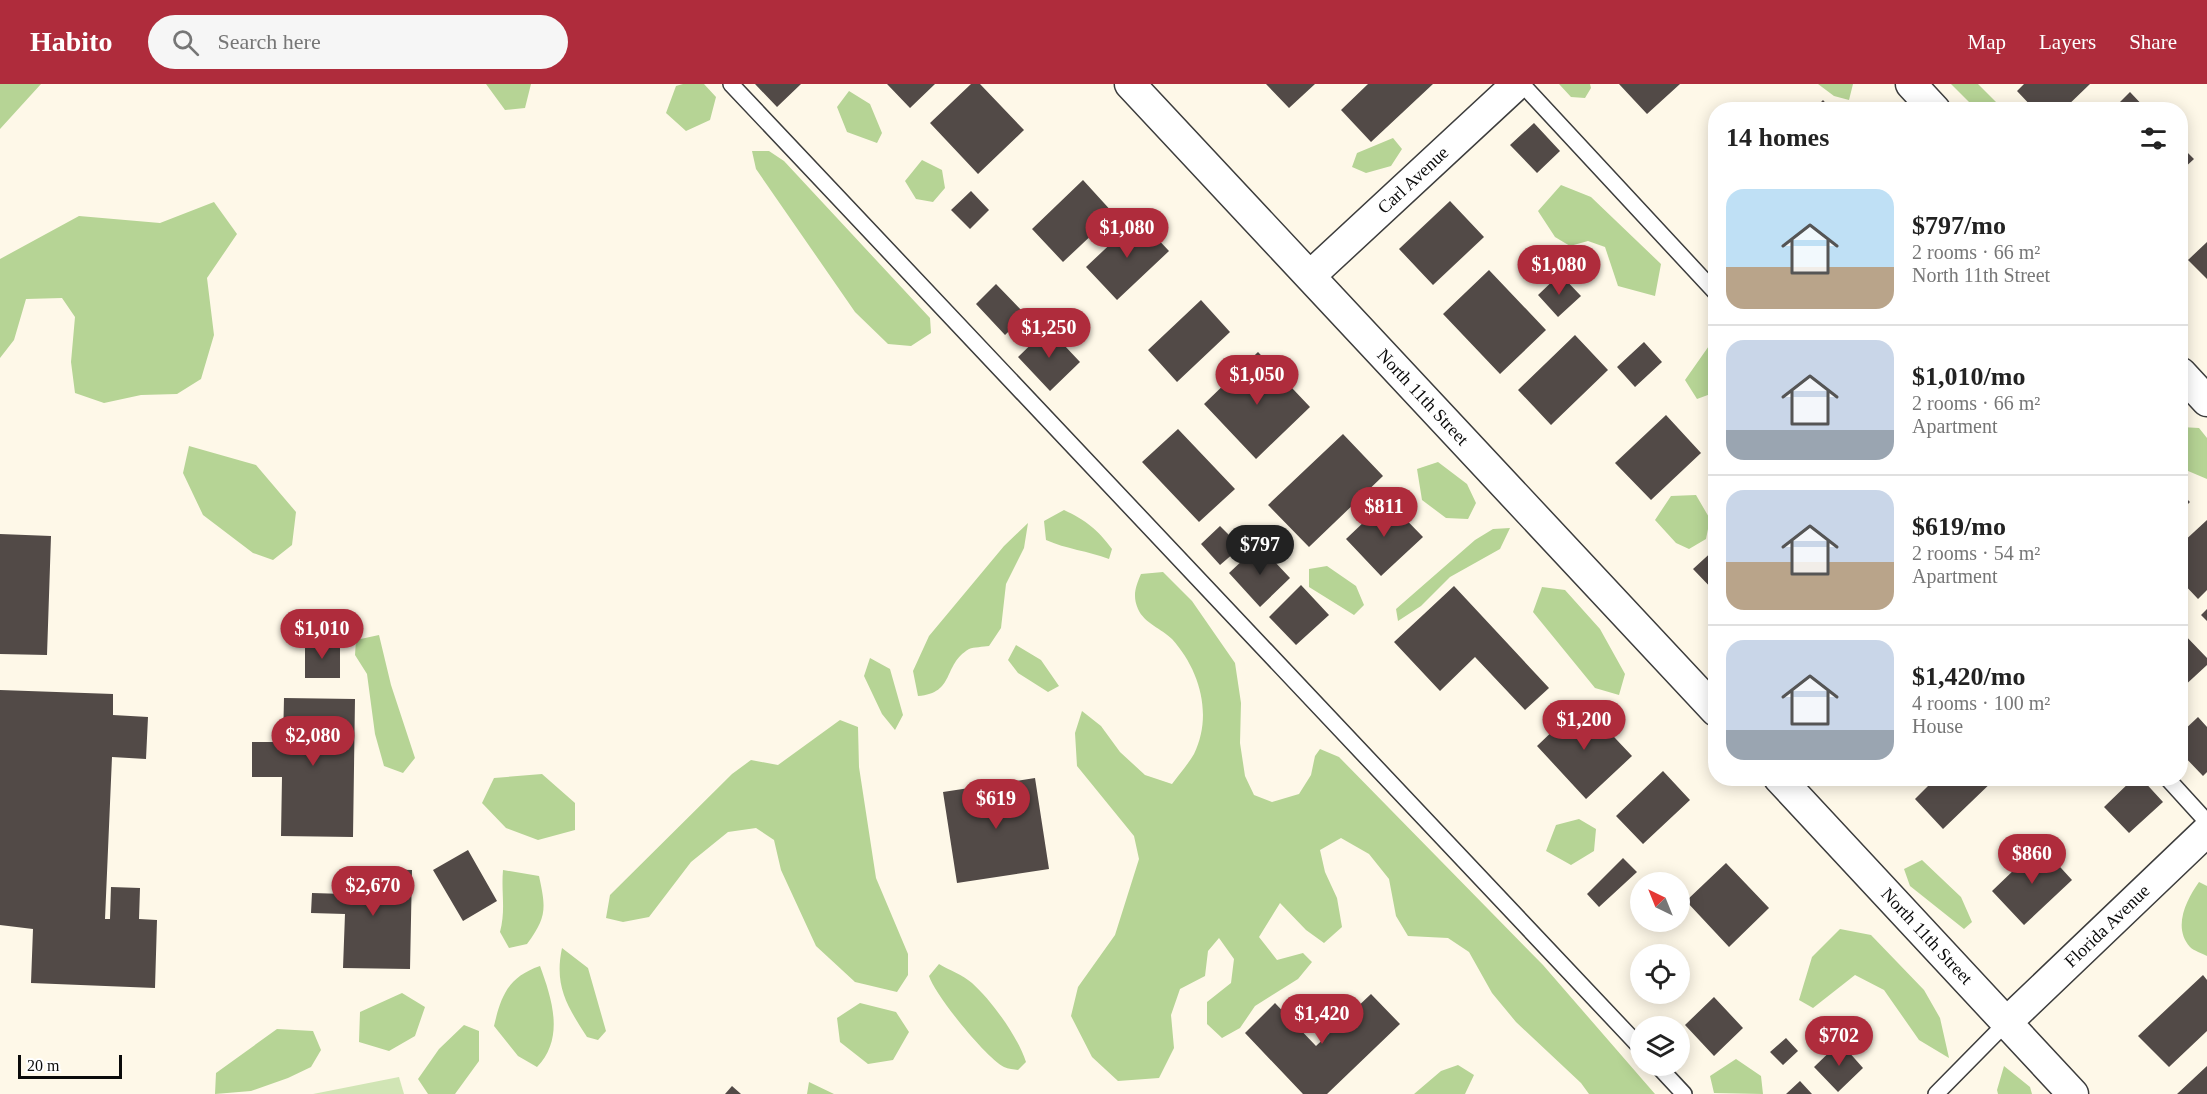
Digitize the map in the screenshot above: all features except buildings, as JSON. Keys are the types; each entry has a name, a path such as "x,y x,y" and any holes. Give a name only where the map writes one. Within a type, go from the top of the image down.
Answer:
{"street":[{"name":"North 11th Street","path":"1130,84 1708,702"},
{"name":"Carl Avenue","path":"1310,276 1517,84"},
{"path":"1911,84 1928,102"},
{"path":"2188,381 2207,401"},
{"name":"North 11th Street","path":"1786,786 2073,1094"},
{"name":"Florida Avenue","path":"2007,1022 2207,831"}],"lane":[{"path":"731,84 1630,1036"},
{"path":"1522,84 1708,284"},
{"path":"2174,786 2207,822"},
{"path":"1936,1094 2007,1022"},
{"path":"1667,1076 1684,1094"}],"green space":[{"path":"0,84 41,84 0,129"},
{"path":"486,84 531,84 525,108 505,110"},
{"path":"704,84 716,97 710,120 686,131 666,113 676,86"},
{"path":"1559,84 1590,84 1591,88 1585,98 1571,97"},
{"path":"1818,84 1853,84 1849,100 1834,96"},
{"path":"1951,84 1978,84 1996,102 1969,102"},
{"path":"849,91 870,104 882,133 877,143 847,132 837,107"},
{"path":"1393,138 1402,149 1391,166 1366,173 1352,167 1357,153"},
{"path":"752,151 769,151 784,161 930,318 931,333 911,346 888,344 855,312 756,169"},
{"path":"922,160 942,170 945,188 933,202 916,199 905,181"},
{"path":"1561,185 1591,197 1661,264 1655,296 1618,286 1605,247 1588,241 1570,246 1555,237 1538,211"},
{"path":"214,202 237,234 207,278 214,335 201,379 177,394 141,395 104,403 75,393 71,362 75,317 62,298 26,299 14,340 0,358 0,259 79,216 160,223"},
{"path":"1708,347 1708,395 1697,399 1685,380"},
{"path":"2188,427 2199,428 2207,438 2207,479 2188,471"},
{"path":"189,446 256,465 296,512 292,545 273,560 253,553 203,515 183,473"},
{"path":"1438,462 1467,484 1476,503 1468,519 1446,518 1422,500 1417,469"},
{"path":"1696,495 1708,516 1706,539 1689,549 1676,543 1655,520 1671,496"},
{"path":"1064,510 1091,526 1102,536 1112,549 1109,559 1046,540 1044,521"},
{"path":"1028,523 1024,548 1006,584 1001,628 989,646 969,649 961,655 938,690 918,696 913,671 929,636 1004,546"},
{"path":"1510,528 1500,549 1450,577 1421,606 1398,621 1396,609 1475,540 1493,529"},
{"path":"1327,566 1356,586 1364,605 1354,615 1309,587 1309,569"},
{"path":"1163,572 1192,601 1235,663 1241,703 1240,743 1245,776 1254,795 1272,802 1299,794 1311,775 1315,756 1320,749 1339,757 1543,965 1630,1065 1630,1076 1639,1076 1655,1094 1589,1094 1581,1083 1516,1022 1492,993 1469,952 1448,938 1408,936 1396,916 1389,879 1369,854 1341,838 1320,850 1325,872 1337,898 1342,927 1324,943 1306,930 1280,903 1259,937 1277,960 1303,953 1312,962 1298,979 1255,1006 1240,1028 1222,1038 1207,1024 1207,1002 1231,983 1234,959 1219,938 1208,951 1205,976 1180,989 1171,1015 1174,1048 1159,1078 1118,1081 1092,1057 1071,1016 1078,987 1115,935 1139,859 1134,836 1077,766 1075,733 1082,711 1101,726 1120,752 1145,775 1172,784 1194,754 1203,724 1201,694 1190,665 1172,639 1144,618 1138,609 1135,595 1141,574"},
{"path":"1542,587 1565,590 1600,629 1625,674 1619,695 1595,688 1533,612"},
{"path":"379,635 391,685 415,758 403,773 384,766 375,734 367,674 355,655 356,640"},
{"path":"1016,645 1041,660 1059,686 1048,692 1018,673 1008,660"},
{"path":"870,658 890,669 903,715 895,730 882,714 864,676"},
{"path":"840,720 858,727 859,767 876,878 908,954 908,975 897,992 855,982 816,946 781,870 774,840 756,828 728,832 691,862 649,917 623,922 606,918 610,895 732,774 751,760 778,765"},
{"path":"542,774 575,803 575,830 538,840 506,828 482,803 494,778"},
{"path":"1579,819 1596,829 1594,851 1571,865 1546,851 1556,825"},
{"path":"1922,860 1961,897 1972,922 1964,929 1910,886 1904,869"},
{"path":"503,870 539,876 544,904 541,919 527,944 509,948 500,932 503,916"},
{"path":"2199,882 2207,886 2207,956 2190,947 2182,931 2183,913"},
{"path":"1840,929 1871,935 1924,990 1940,1018 1949,1058 1919,1040 1884,990 1855,975 1813,1008 1799,1000 1812,957"},
{"path":"562,948 588,968 606,1031 598,1040 587,1037 564,995 560,974"},
{"path":"939,964 972,983 996,1009 1011,1031 1026,1062 1018,1070 1006,1068 996,1061 951,1011 929,976"},
{"path":"540,966 549,992 554,1018 551,1044 546,1056 537,1067 518,1056 494,1026 503,997 513,982"},
{"path":"402,993 425,1007 415,1036 389,1051 359,1042 360,1012"},
{"path":"860,1003 896,1012 909,1032 893,1060 868,1064 840,1042 837,1018"},
{"path":"464,1025 479,1031 479,1061 455,1094 428,1094 418,1079 439,1049"},
{"path":"277,1029 313,1031 321,1050 311,1067 251,1091 215,1094 216,1073"},
{"path":"1736,1059 1761,1076 1763,1094 1714,1093 1710,1076"},
{"path":"1458,1065 1474,1075 1465,1094 1414,1094 1441,1071"},
{"path":"2004,1066 2030,1087 2032,1094 1998,1094 1997,1090"},
{"path":"399,1077 404,1094 313,1094"},
{"path":"809,1082 834,1094 807,1094"}]}
